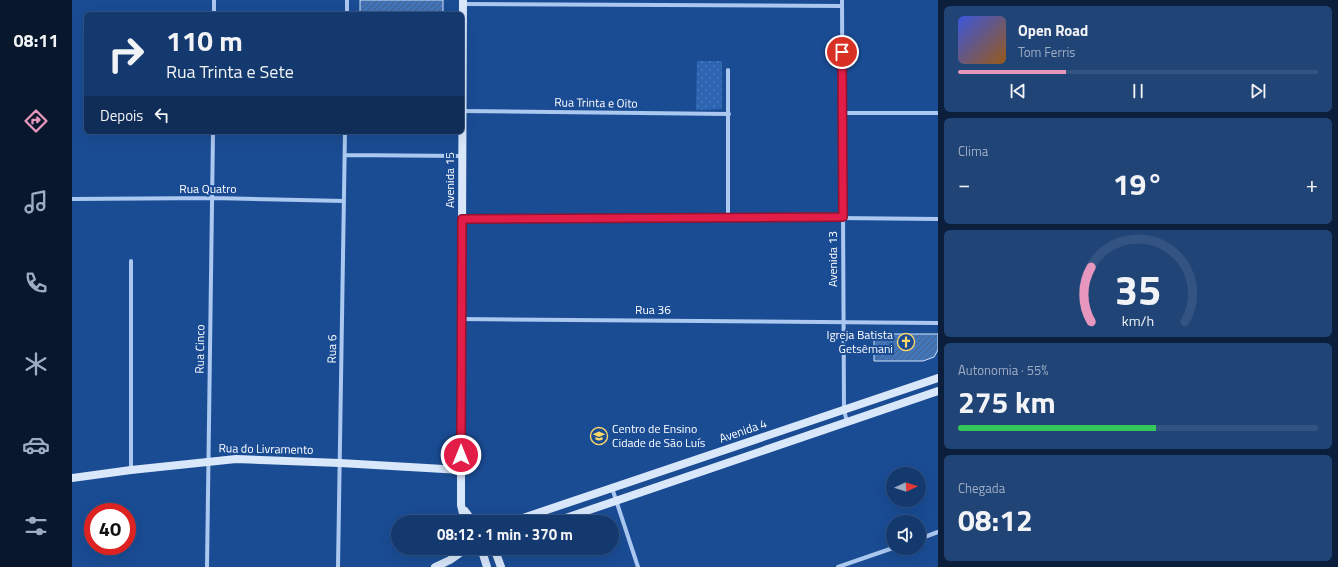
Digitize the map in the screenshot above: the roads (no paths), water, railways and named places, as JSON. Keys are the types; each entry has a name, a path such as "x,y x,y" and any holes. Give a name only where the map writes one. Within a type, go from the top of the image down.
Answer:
{"main road":[{"name":"Avenida 15","path":"462,134 461,505 463,515"},
{"name":"Avenida 4","path":"532,515 936,378"},
{"name":"Avenida 4","path":"575,515 938,391"},
{"name":"Rua do Livramento","path":"72,478 236,459 461,470"},
{"path":"461,505 467,515"},
{"path":"435,567 457,555"},
{"path":"484,555 487,567"},
{"path":"496,555 500,567"}],"street":[{"path":"214,0 214,12"},
{"path":"347,0 347,12"},
{"name":"Avenida 13","path":"842,0 844,410 847,422"},
{"path":"463,2 842,6"},
{"path":"728,70 728,217"},
{"name":"Rua Trinta e Oito","path":"464,111 729,114"},
{"path":"843,113 938,113"},
{"name":"Rua Cinco","path":"207,567 213,134"},
{"name":"Rua 6","path":"338,567 345,134"},
{"path":"345,155 462,156"},
{"name":"Rua Quatro","path":"72,199 212,198 344,200"},
{"path":"462,219 843,217 938,219"},
{"path":"131,261 131,470"},
{"name":"Rua 36","path":"462,319 938,323"},
{"path":"936,378 938,391"},
{"path":"612,488 638,567"},
{"path":"926,536 938,532"},
{"path":"838,567 886,550"}],"place":[{"name":"Igreja Batista Getsêmani","path":"906,342"},
{"name":"Centro de Ensino Cidade de São Luís","path":"599,436"}]}
